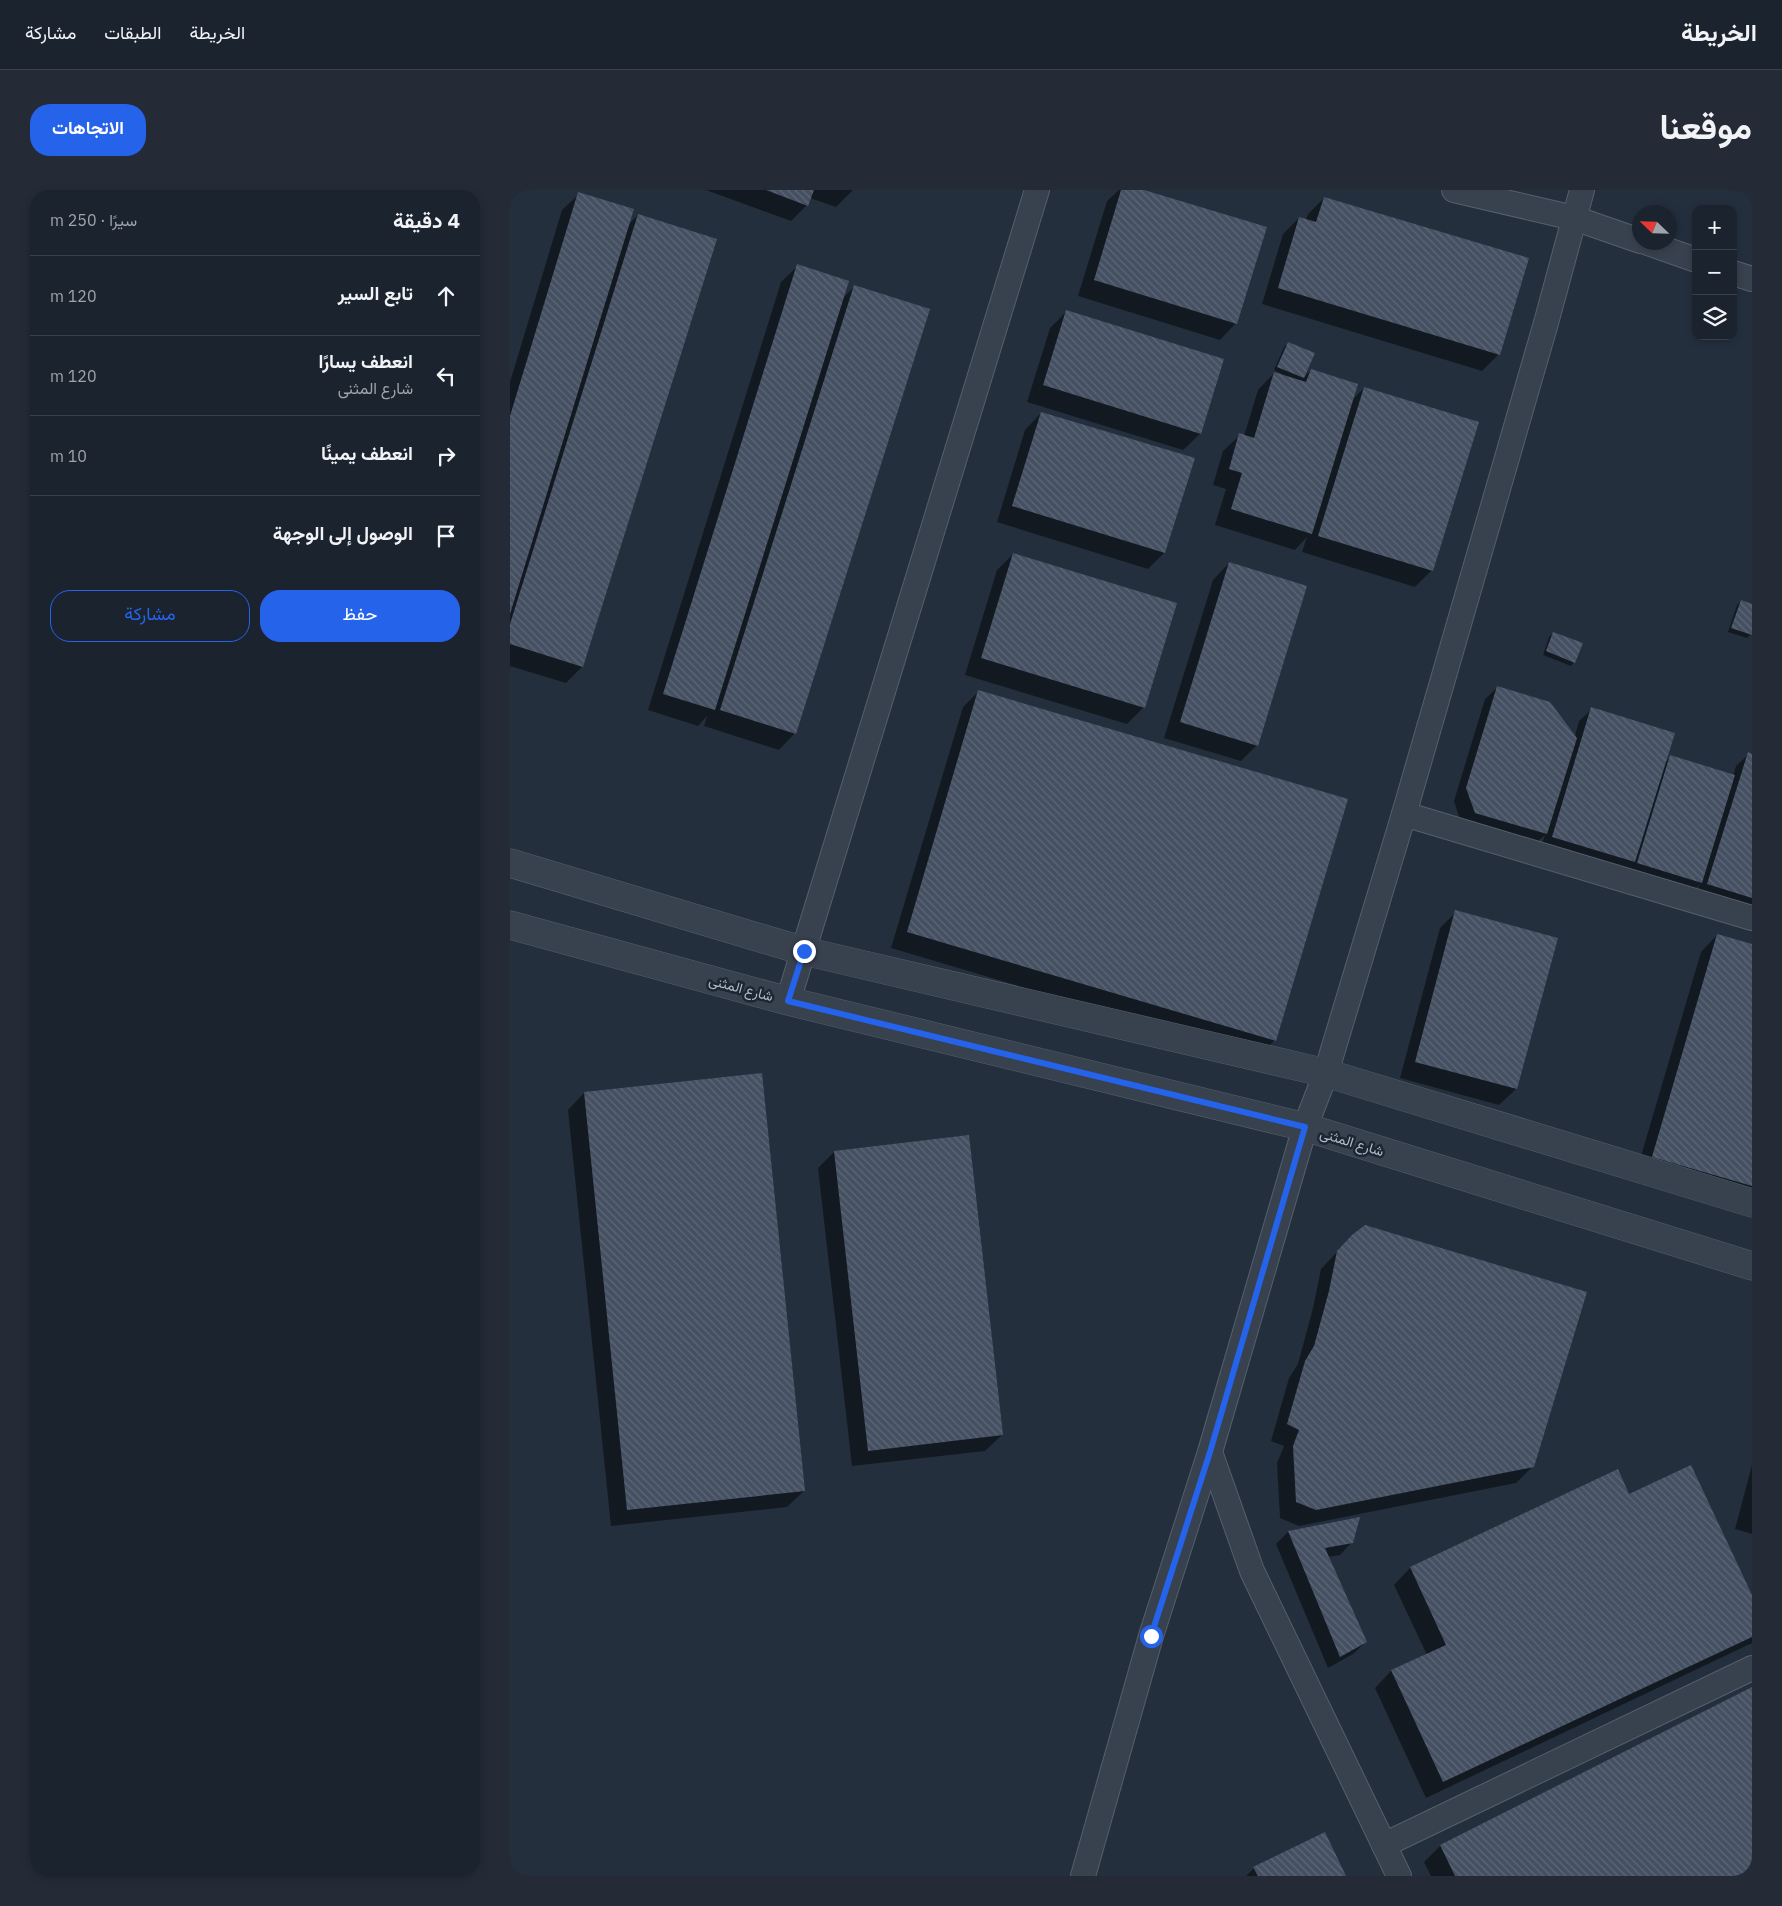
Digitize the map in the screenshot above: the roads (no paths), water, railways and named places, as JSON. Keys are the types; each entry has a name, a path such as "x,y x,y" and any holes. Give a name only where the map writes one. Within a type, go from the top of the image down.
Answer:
{"street":[{"path":"788,1001 1037,190"},
{"path":"1454,190 1574,218 1632,238"},
{"path":"1083,1876 1151,1636 1210,1452 1305,1127 1326,1072 1404,814 1546,323 1582,190"},
{"path":"1668,250 1692,259"},
{"path":"1737,274 1752,279"},
{"path":"1404,814 1752,918"},
{"path":"510,863 804,951 1326,1072 1752,1203"},
{"name":"شارع المثنى","path":"510,925 788,1001 1305,1127 1752,1266"},
{"path":"1210,1452 1252,1571 1399,1876"},
{"path":"1384,1845 1752,1668"}]}
